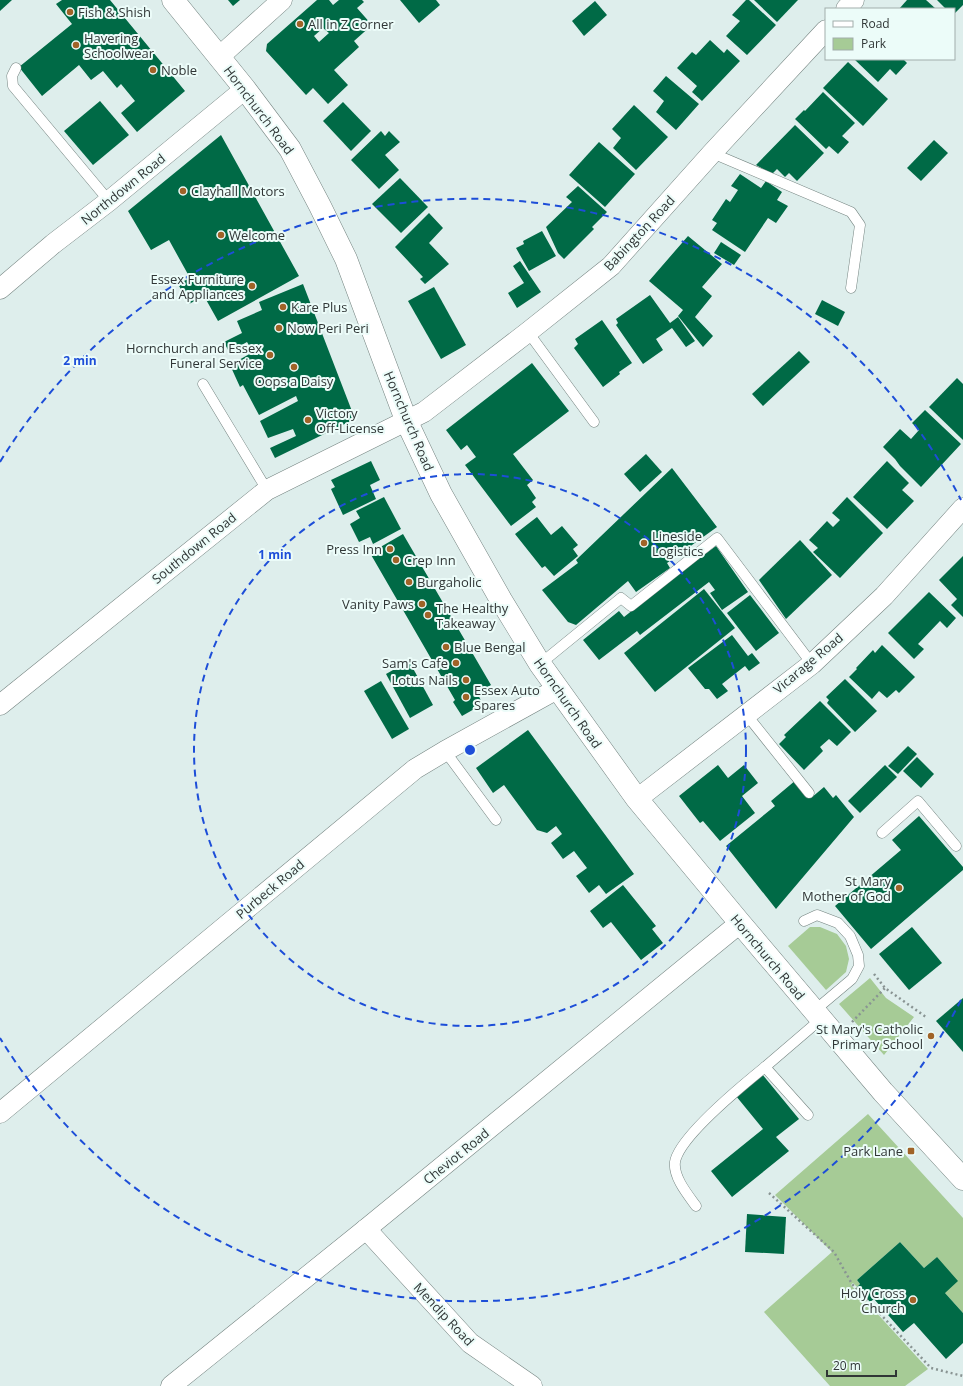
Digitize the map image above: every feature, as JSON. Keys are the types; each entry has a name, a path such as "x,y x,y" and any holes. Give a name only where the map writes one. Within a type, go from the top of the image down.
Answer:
{"main road":[{"name":"Hornchurch Road","path":"173,0 245,89 290,149 324,213 346,259 406,420 441,494 501,600 540,664 637,799 817,1015 883,1092 963,1180"}],"street":[{"path":"219,57 282,0"},
{"path":"847,8 854,0"},
{"name":"Babington Road","path":"406,420 424,412 611,266 712,152 825,31"},
{"name":"Northdown Road","path":"0,289 54,244 109,202 245,89"},
{"name":"Southdown Road","path":"0,705 266,490 406,420"},
{"name":"Vicarage Road","path":"637,799 812,664 884,596 963,508"},
{"name":"Purbeck Road","path":"0,1113 409,774 445,751 557,689"},
{"name":"Cheviot Road","path":"171,1386 366,1229 740,923"},
{"name":"Mendip Road","path":"366,1229 470,1343 532,1386"}],"lane":[{"path":"16,68 12,76 13,86 109,202"},
{"path":"712,152 851,212 860,225 851,288"},
{"path":"528,332 594,422"},
{"path":"203,384 266,490"},
{"path":"540,664 621,598 631,606 717,538 812,664"},
{"path":"746,714 809,793"},
{"path":"445,751 496,820"},
{"path":"882,834 918,801 956,846"},
{"path":"696,1206 679,1182 675,1163 678,1154 690,1137 728,1098 765,1067 852,979 858,966 858,955 850,936 838,923 817,915 804,921"},
{"path":"765,1067 808,1115"}],"path":[{"path":"858,955 885,988 926,1017"},
{"path":"837,1037 885,988"},
{"path":"769,1193 834,1252 852,1284 931,1368 963,1376"}],"green space":[{"path":"810,927 820,927 837,934 846,946 849,959 846,972 826,990 788,946"},
{"path":"870,978 886,998 914,1017 884,1055 839,1004"},
{"path":"868,1114 963,1218 963,1313 945,1293 937,1257 924,1268 900,1242 857,1280 860,1284 857,1287 853,1283 851,1285 928,1369 905,1386 830,1386 764,1312 832,1252 775,1195"}],"building":[{"path":"0,0 12,0 0,11"},
{"path":"62,0 110,0 185,91 137,132 121,113 135,101 121,84 117,88 103,71 91,80 79,65 42,96 19,67 72,24 56,4"},
{"path":"228,0 240,0 233,6"},
{"path":"317,0 329,0 333,5 339,0 362,0 364,2 357,8 372,25 354,41 359,47 334,70 348,85 328,104 313,88 306,95 266,51 267,44","holes":["323,28 329,33 319,42 314,36"]},
{"path":"400,0 436,0 440,5 419,23"},
{"path":"746,0 749,0 776,25 747,55 726,36 740,21 732,15"},
{"path":"754,0 798,0 777,22"},
{"path":"907,0 926,0 935,8 900,8"},
{"path":"937,0 963,0 963,5 955,13 955,8 945,8"},
{"path":"595,1 607,15 584,36 572,21"},
{"path":"710,40 724,53 727,49 740,61 702,101 692,92 697,86 677,68 692,52 696,55"},
{"path":"855,60 904,60 907,63 896,75 890,69 878,82"},
{"path":"848,62 888,99 863,126 823,88"},
{"path":"666,76 699,104 676,130 656,112 664,101 653,91"},
{"path":"823,92 855,123 842,136 849,142 838,154 829,146 826,149 795,119"},
{"path":"100,101 129,135 93,165 64,131"},
{"path":"343,102 371,131 351,151 323,121"},
{"path":"634,105 668,137 636,170 613,148 621,138 612,129"},
{"path":"795,125 824,153 797,181 789,173 785,177 777,169 772,174 756,165"},
{"path":"381,131 385,136 389,131 400,142 385,155 399,170 379,189 351,160"},
{"path":"221,135 299,276 218,321 204,296 189,304 178,284 190,278 169,240 151,250 128,211"},
{"path":"934,140 948,153 921,181 907,168"},
{"path":"599,142 635,174 605,207 569,175"},
{"path":"740,174 761,188 766,181 782,192 777,200 788,206 776,223 768,218 745,252 712,230 717,223 712,220 726,199 730,202 738,190 731,186"},
{"path":"400,178 428,207 401,233 372,204"},
{"path":"578,186 607,212 592,227 594,229 564,259 558,253 546,227 572,202 566,197"},
{"path":"429,213 443,228 429,243 449,264 425,284 420,279 423,277 395,247"},
{"path":"542,231 556,256 529,271 516,248 524,244 523,241"},
{"path":"688,236 722,264 702,287 712,296 695,317 713,336 703,347 678,316 683,310 649,281"},
{"path":"721,242 741,255 734,265 714,253"},
{"path":"520,261 541,292 517,308 508,293 524,283 513,266"},
{"path":"303,284 355,419 275,458 270,448 296,436 293,429 268,438 260,421 298,401 296,396 259,415 243,385 240,387 230,365 253,352 247,342 229,352 224,342 242,333 237,321 262,310 259,302"},
{"path":"434,287 466,345 441,359 408,301"},
{"path":"650,295 670,323 678,317 695,341 686,347 672,328 656,339 663,350 643,364 616,325 618,323 616,319"},
{"path":"822,300 845,312 838,326 815,314"},
{"path":"602,320 632,363 619,372 620,374 603,387 574,348 578,344 575,339"},
{"path":"799,351 810,362 763,406 752,394"},
{"path":"532,363 569,411 513,454 533,480 527,485 536,498 532,502 536,507 511,526 465,465 476,457 467,445 461,450 446,430"},
{"path":"957,378 963,384 963,440 929,407"},
{"path":"925,410 961,444 921,487 883,447 900,429 911,439 919,430 912,423"},
{"path":"646,454 662,472 640,492 624,474"},
{"path":"371,461 380,480 370,485 376,499 343,515 331,489 335,487 331,480"},
{"path":"887,461 909,483 902,490 914,501 887,529 853,497"},
{"name":"Lineside Logistics","path":"672,468 717,527 667,563 670,568 636,592 628,581 576,625 568,622 542,590 578,563 576,560"},
{"path":"384,497 401,529 373,544 370,537 359,542 350,524 360,518 356,511"},
{"path":"847,497 883,533 840,578 813,552 818,548 809,540 827,521 833,527 840,520 832,513"},
{"path":"537,517 551,535 562,526 578,545 573,549 578,556 554,576 545,566 542,568 515,534"},
{"path":"403,534 491,685 477,693 483,704 462,716 453,702 455,700 370,553"},
{"path":"800,540 832,575 786,619 759,580"},
{"path":"716,546 748,592 722,610 710,593 715,590 709,582 640,635 637,631 599,660 583,640 619,611 624,617"},
{"path":"963,556 963,617 951,605 957,599 939,580"},
{"path":"704,589 735,628 655,692 624,653"},
{"path":"929,592 956,618 947,628 940,621 918,644 924,649 914,659 888,633"},
{"path":"750,595 779,633 756,651 727,613"},
{"path":"732,635 748,656 752,653 760,663 749,671 745,666 722,684 728,691 717,699 709,689 705,689 688,668"},
{"path":"882,645 915,677 899,693 896,690 887,698 879,691 872,699 849,677 873,650 875,653"},
{"path":"409,661 433,705 410,718 386,674"},
{"path":"845,679 877,711 855,732 827,703 829,700 826,697"},
{"path":"381,681 409,729 392,739 364,691"},
{"path":"820,701 851,732 837,746 829,739 820,747 823,751 804,770 779,744 786,737 784,735"},
{"path":"528,730 634,874 606,894 599,885 589,893 576,876 587,868 574,851 563,859 551,843 562,834 556,826 547,833 537,830 504,785 493,793 476,768"},
{"path":"908,746 917,754 898,774 888,766"},
{"path":"917,757 934,774 921,788 903,771"},
{"path":"718,765 728,778 744,765 758,783 742,796 755,813 720,841 703,821 700,823 679,796"},
{"path":"885,765 897,777 860,813 848,801"},
{"path":"796,780 811,798 824,787 833,798 836,795 854,817 776,909 726,846 775,806 771,801"},
{"name":"St Mary Mother of God","path":"919,816 963,867 963,870 871,949 835,906 901,850 892,840"},
{"path":"623,885 656,926 652,929 663,943 641,960 611,922 603,928 590,911"},
{"path":"912,927 942,963 909,990 879,954"},
{"path":"963,998 963,1052 936,1021"},
{"path":"762,1074 799,1119 776,1137 789,1151 732,1197 711,1171 763,1129 736,1096"},
{"path":"747,1214 786,1217 784,1254 745,1252"},
{"name":"Holy Cross Church","path":"900,1242 924,1268 937,1257 958,1281 945,1293 963,1313 963,1343 946,1359 914,1323 903,1332 874,1299 870,1302 857,1287 860,1284 857,1280"}],"place":[{"name":"Fish & Shish","path":"70,12"},
{"name":"All in Z Corner","path":"300,24"},
{"name":"Havering Schoolwear","path":"76,45"},
{"name":"Noble","path":"153,70"},
{"name":"Clayhall Motors","path":"183,191"},
{"name":"Welcome","path":"221,235"},
{"name":"Essex Furniture and Appliances","path":"252,286"},
{"name":"Kare Plus","path":"283,307"},
{"name":"Now Peri Peri","path":"279,328"},
{"name":"Hornchurch and Essex Funeral Service","path":"270,355"},
{"name":"Oops a Daisy","path":"294,367"},
{"name":"Victory Off-License","path":"308,420"},
{"name":"Lineside Logistics","path":"644,543"},
{"name":"Press Inn","path":"390,549"},
{"name":"Crep Inn","path":"396,560"},
{"name":"Burgaholic","path":"409,582"},
{"name":"Vanity Paws","path":"422,604"},
{"name":"The Healthy Takeaway","path":"428,615"},
{"name":"Blue Bengal","path":"446,647"},
{"name":"Sam's Cafe","path":"456,663"},
{"name":"Lotus Nails","path":"466,680"},
{"name":"Essex Auto Spares","path":"466,697"},
{"name":"St Mary Mother of God","path":"899,888"},
{"name":"St Mary's Catholic Primary School","path":"931,1036"},
{"name":"Park Lane","path":"911,1151"},
{"name":"Holy Cross Church","path":"913,1300"}]}
